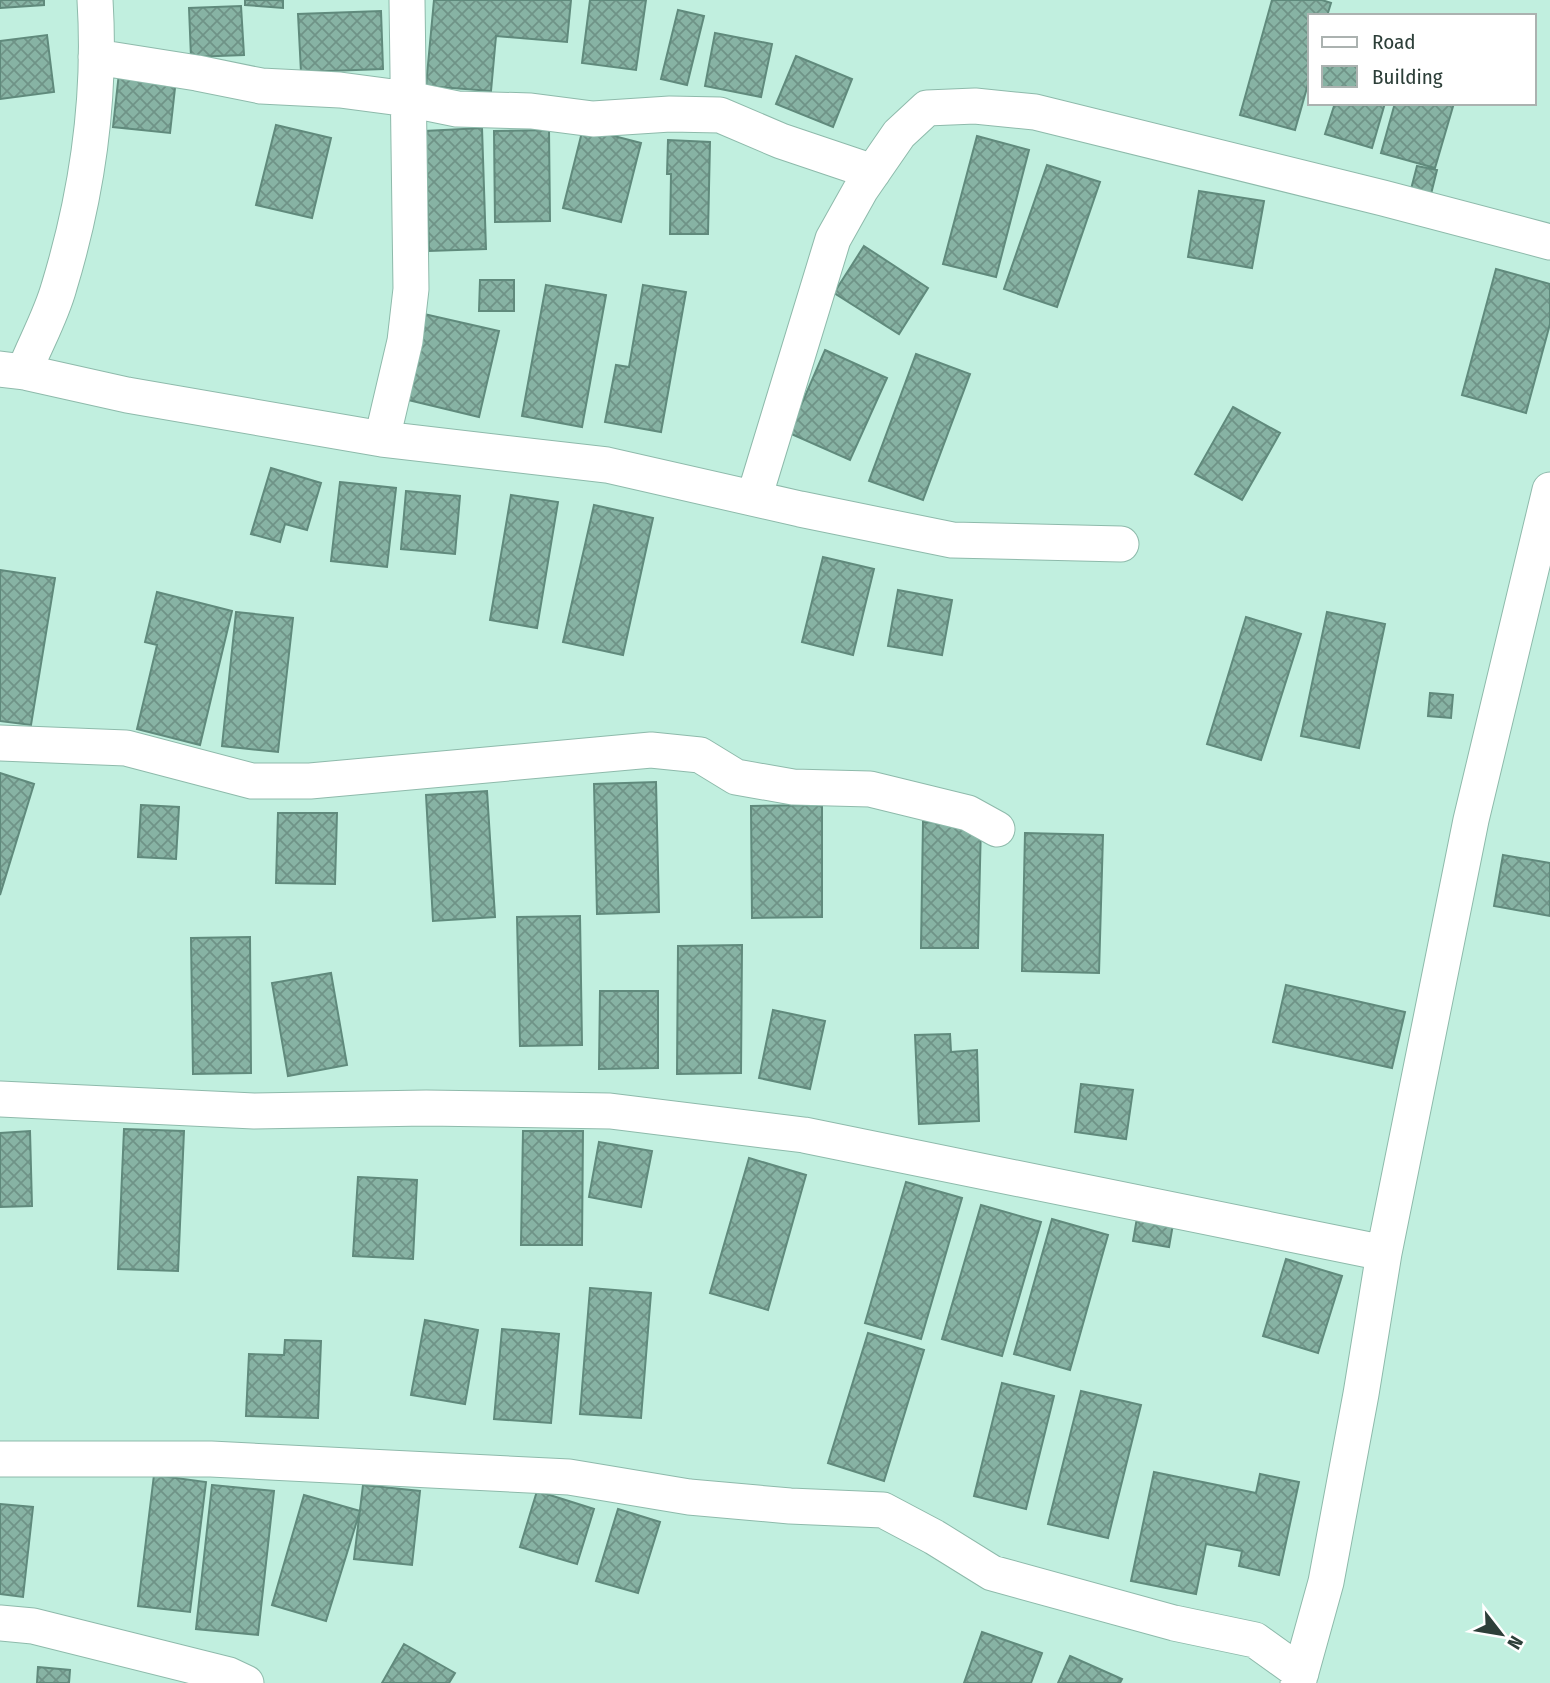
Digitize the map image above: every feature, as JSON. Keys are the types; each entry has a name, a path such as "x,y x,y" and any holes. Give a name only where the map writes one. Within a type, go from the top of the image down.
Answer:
{"street":[{"path":"95,0 93,121 78,215 59,290 12,370 127,395 382,439 607,465 952,540 1121,544"},
{"path":"382,439 405,341 411,289 407,0"},
{"path":"96,57 261,86 340,90 457,109 531,111 593,119 670,114 720,115 781,141 873,172"},
{"path":"754,498 833,239 899,134 927,108 975,106 1035,112 1550,242"},
{"path":"0,1459 211,1459 569,1477 689,1497 790,1506 883,1510 934,1537 992,1573 1174,1623 1255,1640 1299,1678 1326,1583 1384,1253 1471,820 1550,490"},
{"path":"0,743 126,748 252,781 310,781 652,750 700,755 736,777 793,787 870,789 968,813 997,829"},
{"path":"0,1099 254,1111 426,1108 610,1111 804,1135 1384,1253"},
{"path":"0,1623 33,1626 229,1675 246,1683"}],"building":[{"path":"0,0 44,0 44,5 0,8"},
{"path":"245,0 283,0 283,8 245,5"},
{"path":"434,0 571,0 567,42 496,36 491,91 426,86"},
{"path":"590,0 646,0 636,70 582,63"},
{"path":"1272,0 1322,0 1331,3 1328,14 1308,14 1308,84 1295,130 1240,115"},
{"path":"241,6 244,55 191,57 189,8"},
{"path":"678,10 704,16 687,85 661,79"},
{"path":"381,11 383,69 301,72 298,14"},
{"path":"715,33 772,44 761,97 705,86"},
{"path":"47,35 54,92 0,99 0,41"},
{"path":"796,56 852,79 833,127 776,104"},
{"path":"119,73 176,79 170,133 113,127"},
{"path":"1334,105 1384,105 1372,148 1325,134"},
{"path":"1394,105 1453,105 1435,168 1381,153"},
{"path":"276,125 331,138 312,218 256,205"},
{"path":"482,128 486,249 429,251 425,131"},
{"path":"583,128 641,143 621,222 563,208"},
{"path":"549,130 550,221 495,222 494,131"},
{"path":"977,136 1029,150 996,277 943,264"},
{"path":"668,140 710,142 708,234 670,234 671,174 667,174"},
{"path":"1047,165 1100,182 1057,307 1004,289"},
{"path":"1417,166 1437,170 1430,198 1410,193"},
{"path":"1199,191 1264,201 1252,268 1188,257"},
{"path":"864,246 928,288 899,334 834,293"},
{"path":"1496,269 1550,284 1550,324 1526,413 1462,395"},
{"path":"480,280 514,280 514,311 479,311"},
{"path":"546,285 606,295 582,427 522,416"},
{"path":"643,285 686,292 661,432 605,422 616,365 629,367"},
{"path":"424,314 499,331 479,417 404,399"},
{"path":"825,350 887,378 850,460 789,433"},
{"path":"916,354 970,374 923,500 869,481"},
{"path":"1233,407 1280,433 1242,500 1195,474"},
{"path":"271,468 321,483 307,530 285,524 280,542 251,534"},
{"path":"340,482 396,488 387,567 331,561"},
{"path":"406,491 460,496 455,554 401,549"},
{"path":"511,495 558,502 537,628 490,620"},
{"path":"594,505 653,518 623,655 563,642"},
{"path":"823,557 874,569 853,655 802,642"},
{"path":"0,570 55,578 31,725 0,721"},
{"path":"898,590 952,600 942,655 888,646"},
{"path":"157,592 232,611 200,745 137,729 157,645 145,642"},
{"path":"236,612 293,618 278,752 222,746"},
{"path":"1327,612 1385,624 1359,748 1301,736"},
{"path":"1246,617 1301,634 1261,760 1207,744"},
{"path":"1430,693 1453,695 1451,718 1428,716"},
{"path":"0,773 34,784 0,895"},
{"path":"656,782 659,912 597,914 594,784"},
{"path":"487,791 495,917 433,921 426,795"},
{"path":"141,805 179,807 176,859 138,857"},
{"path":"822,805 822,917 752,918 751,806"},
{"path":"278,813 337,813 335,884 276,883"},
{"path":"923,822 981,823 978,948 921,948"},
{"path":"1025,833 1103,835 1099,973 1022,971"},
{"path":"1503,855 1550,863 1550,916 1494,906"},
{"path":"580,916 582,1045 520,1046 517,917"},
{"path":"250,937 251,1073 193,1074 191,938"},
{"path":"742,945 741,1073 677,1074 678,946"},
{"path":"331,973 347,1065 288,1076 272,983"},
{"path":"1286,985 1405,1012 1392,1068 1273,1042"},
{"path":"600,991 658,991 658,1068 599,1069"},
{"path":"773,1010 825,1021 810,1089 759,1078"},
{"path":"950,1034 951,1052 977,1050 979,1121 919,1124 915,1035"},
{"path":"1081,1084 1133,1090 1126,1139 1075,1132"},
{"path":"124,1129 184,1131 178,1271 118,1269"},
{"path":"30,1131 32,1206 0,1207 0,1133"},
{"path":"523,1131 583,1131 582,1245 521,1245"},
{"path":"599,1142 652,1151 641,1207 589,1197"},
{"path":"749,1158 806,1175 768,1310 710,1293"},
{"path":"358,1177 417,1180 413,1259 353,1256"},
{"path":"906,1182 962,1198 921,1339 865,1323"},
{"path":"981,1205 1041,1222 1002,1356 942,1339"},
{"path":"1137,1218 1173,1224 1169,1247 1133,1241"},
{"path":"1052,1219 1108,1235 1070,1370 1014,1354"},
{"path":"1286,1259 1342,1276 1318,1353 1263,1336"},
{"path":"590,1288 651,1293 641,1418 580,1414"},
{"path":"425,1320 478,1330 465,1404 411,1395"},
{"path":"502,1329 559,1334 551,1423 494,1419"},
{"path":"868,1333 924,1350 884,1481 828,1463"},
{"path":"285,1340 321,1341 318,1418 246,1416 249,1354 284,1355"},
{"path":"1002,1383 1054,1396 1026,1509 974,1496"},
{"path":"1081,1391 1141,1405 1108,1538 1048,1524"},
{"path":"1154,1472 1256,1493 1260,1474 1299,1482 1279,1575 1239,1566 1242,1551 1206,1544 1196,1594 1131,1581"},
{"path":"154,1475 206,1482 190,1612 138,1606"},
{"path":"212,1485 274,1491 258,1635 196,1629"},
{"path":"363,1485 420,1491 412,1565 354,1559"},
{"path":"537,1491 594,1509 577,1564 520,1547"},
{"path":"304,1495 360,1511 326,1621 272,1605"},
{"path":"0,1504 33,1507 23,1597 0,1594"},
{"path":"618,1509 660,1522 638,1593 596,1581"},
{"path":"982,1632 1042,1653 1031,1683 964,1683"},
{"path":"404,1644 455,1673 449,1683 382,1683"},
{"path":"1070,1656 1122,1679 1120,1683 1058,1683"},
{"path":"38,1667 70,1670 69,1683 37,1683"}]}
